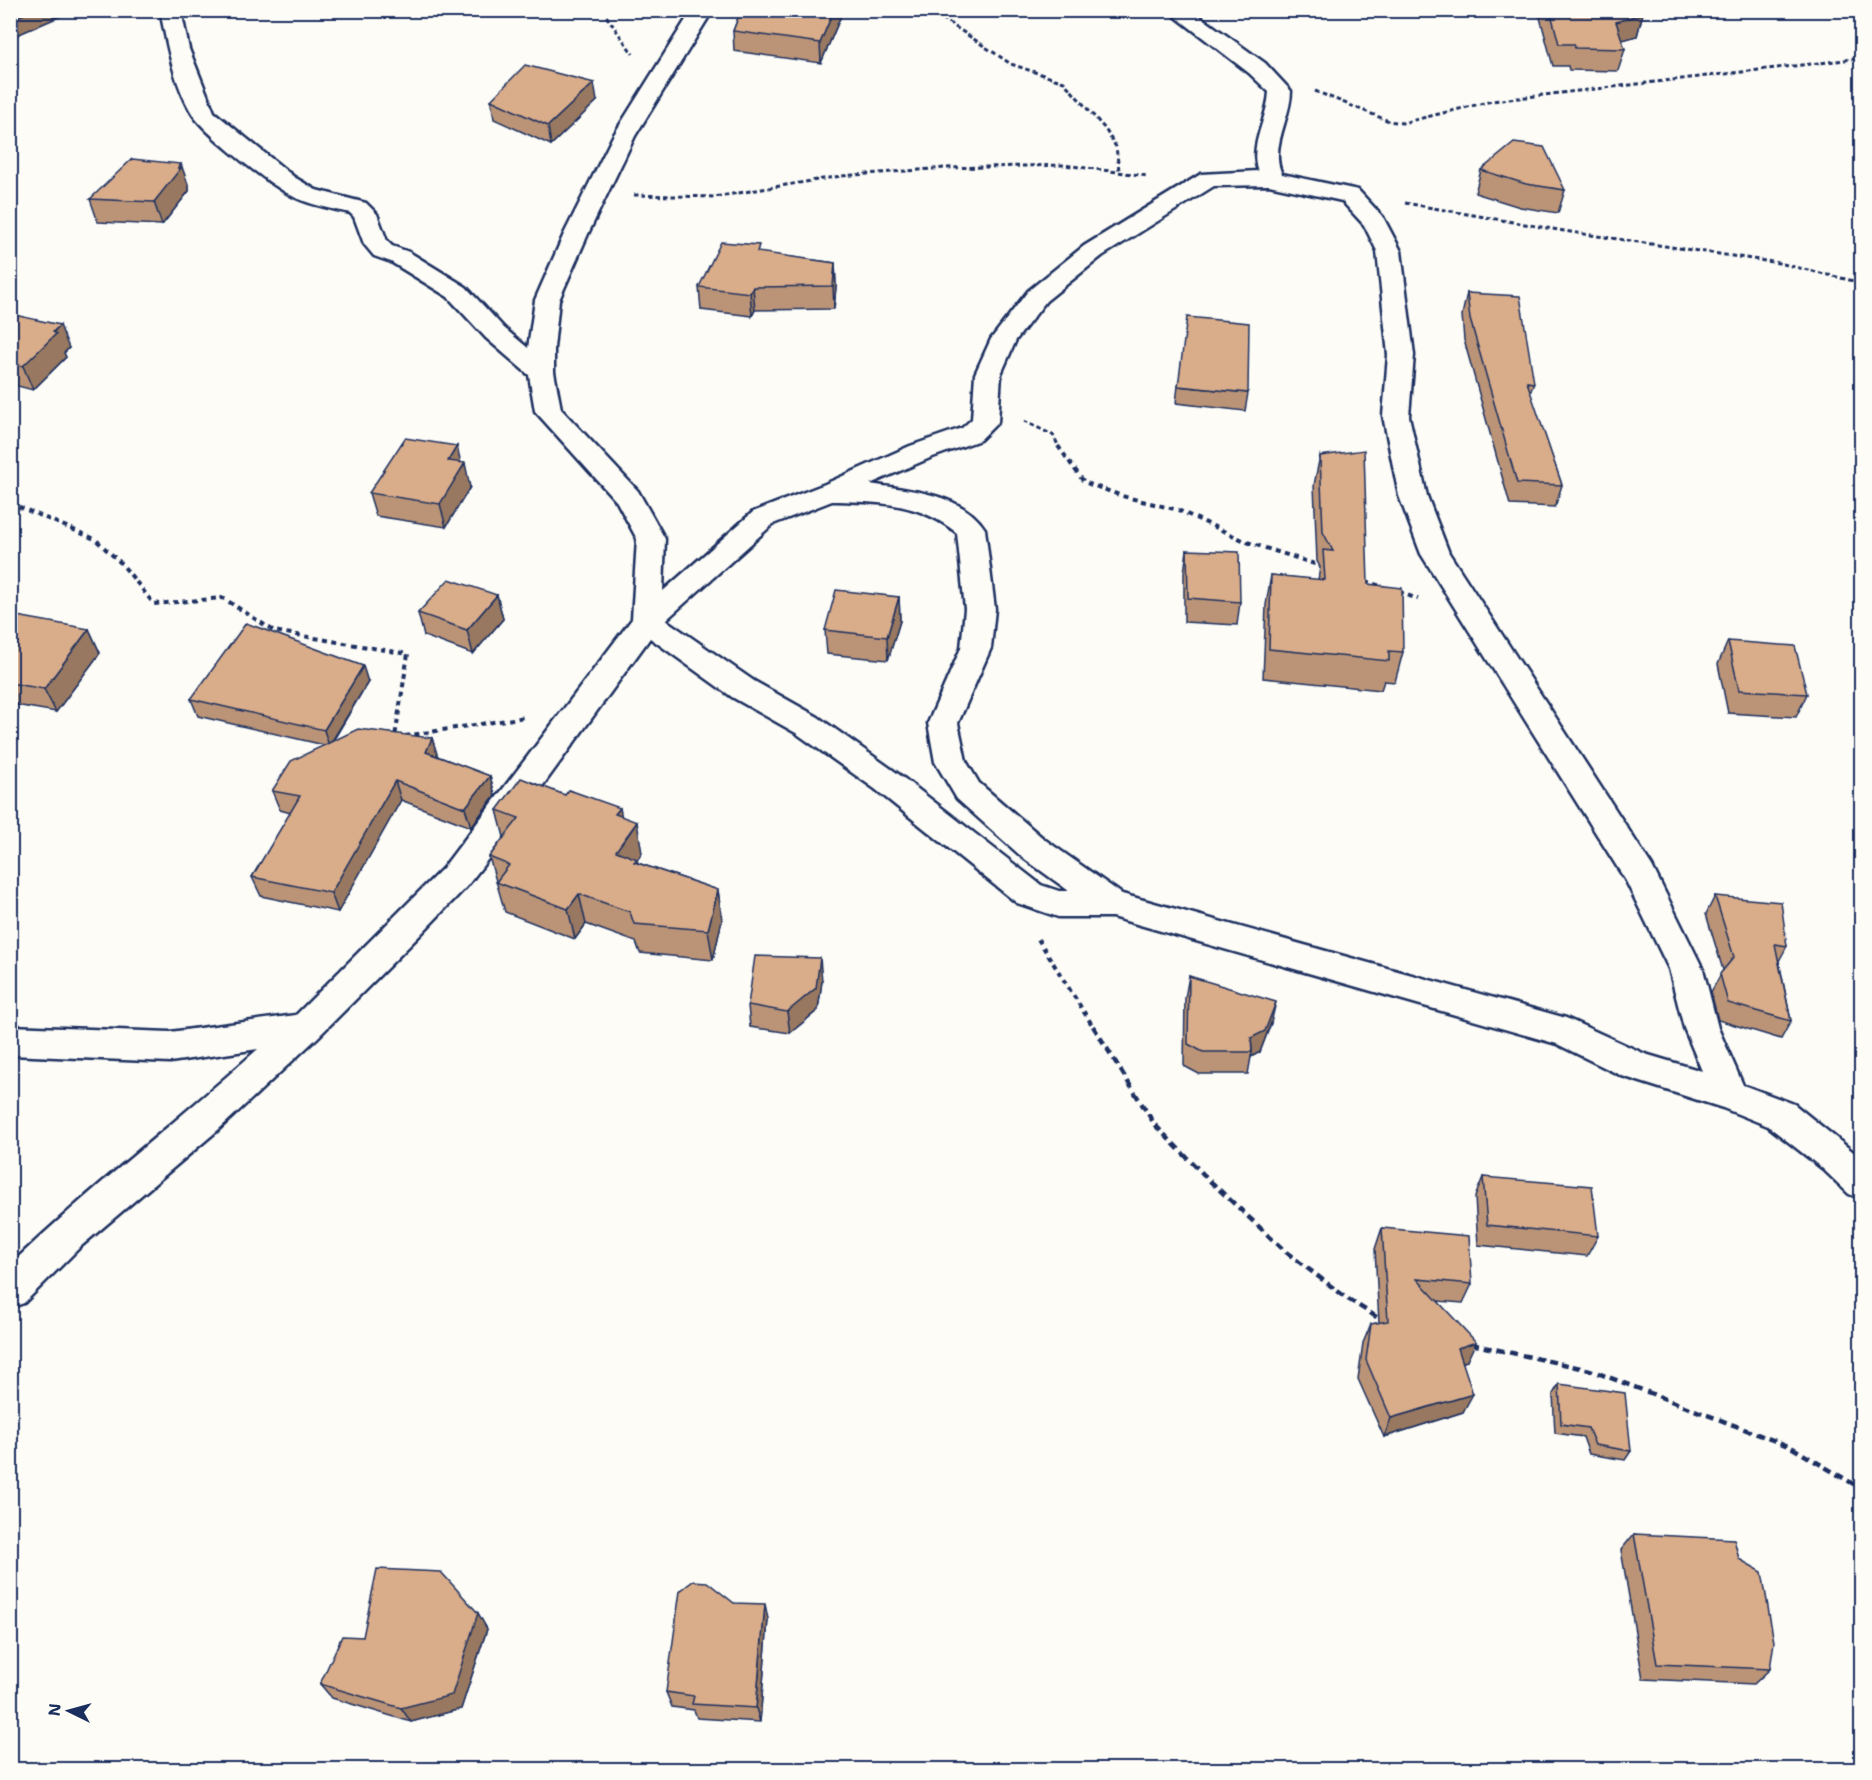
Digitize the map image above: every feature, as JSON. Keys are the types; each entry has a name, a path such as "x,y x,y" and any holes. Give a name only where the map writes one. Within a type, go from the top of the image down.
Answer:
{"street":[{"path":"170,10 178,49 198,104 222,132 286,182 308,195 358,208 365,214 376,243 383,251 400,257 457,292 495,333 541,372"},
{"path":"1177,10 1264,74 1280,91 1280,112 1270,137 1266,163 1273,178"},
{"path":"647,621 651,539 628,497 548,411 541,372 547,300 624,136 655,85 693,14"},
{"path":"10,1291 68,1235 205,1119 343,993 454,876 498,823 647,621 763,518 920,452 971,434 986,422 988,374 1004,339 1036,296 1093,252 1209,179 1273,178 1282,183 1350,195 1375,222 1389,251 1401,355 1396,416 1413,496 1435,554 1640,875 1686,969 1701,1028 1730,1095"},
{"path":"829,492 867,493 917,500 948,511 970,529 980,609 976,648 944,723 951,762 968,791 1034,849 1112,904"},
{"path":"647,621 743,689 807,725 886,781 989,865 1029,894 1058,904 1112,904 1566,1032 1635,1066 1730,1095 1781,1115 1836,1158 1862,1183"},
{"path":"10,1040 170,1047 305,1028"}],"path":[{"path":"602,10 655,85"},
{"path":"930,10 1011,64 1064,82 1105,129 1116,147 1119,171"},
{"path":"1264,74 1294,81 1389,121 1402,123 1503,99 1862,58"},
{"path":"598,192 691,199 736,195 841,176 924,170 1064,165 1146,176 1209,179"},
{"path":"1350,195 1564,231 1779,263 1862,283"},
{"path":"986,404 1053,435 1062,455 1084,482 1122,496 1178,510 1247,542 1324,567"},
{"path":"10,503 95,539 121,563 154,604 223,598 274,632 408,654 395,737 583,709"},
{"path":"1358,578 1475,618"},
{"path":"1032,929 1155,1125 1210,1181 1286,1252 1347,1299 1386,1322"},
{"path":"1467,1343 1600,1374 1791,1447 1862,1490"}],"building":[{"path":"10,10 33,10 10,20"},
{"path":"741,10 834,10 820,43 733,31"},
{"path":"1550,10 1642,10 1643,13 1616,22 1625,49 1575,48 1574,44 1559,44"},
{"path":"525,65 594,83 548,126 491,100"},
{"path":"1514,143 1544,147 1565,190 1526,184 1481,170"},
{"path":"132,159 181,164 178,168 181,168 154,202 90,199"},
{"path":"721,242 759,245 757,252 835,263 833,286 753,287 750,293 699,287"},
{"path":"1467,293 1520,296 1534,383 1527,382 1562,485 1517,483 1470,319"},
{"path":"10,314 60,325 53,332 56,334 23,366 10,363"},
{"path":"1187,317 1249,323 1248,393 1178,386"},
{"path":"405,438 457,446 448,461 465,463 440,504 369,493"},
{"path":"1364,450 1368,584 1402,588 1403,652 1389,651 1389,661 1269,649 1271,575 1325,580 1323,550 1333,551 1323,532 1320,456"},
{"path":"1187,550 1239,552 1240,602 1188,598"},
{"path":"449,579 497,595 467,630 418,613"},
{"path":"836,590 899,597 887,637 825,630"},
{"path":"17,616 89,629 44,689 10,683 10,631"},
{"path":"246,623 363,666 324,730 191,699"},
{"path":"1728,641 1795,646 1807,694 1739,690"},
{"path":"358,729 432,738 426,752 490,776 465,808 395,781 331,893 252,877 300,796 272,791 291,761"},
{"path":"521,778 565,795 569,790 620,808 615,814 637,822 616,851 637,859 634,862 718,890 708,930 634,924 630,912 579,894 568,909 496,882 509,865 489,857 519,818 497,810"},
{"path":"1715,896 1781,902 1787,946 1775,944 1791,1021 1728,1003 1720,974 1734,957"},
{"path":"755,956 820,958 816,988 787,1012 748,1005"},
{"path":"1189,976 1276,1002 1265,1031 1251,1038 1252,1052 1203,1052 1188,1044"},
{"path":"1483,1177 1592,1186 1598,1236 1487,1225"},
{"path":"1382,1228 1469,1236 1472,1284 1417,1279 1476,1342 1458,1348 1473,1394 1391,1418 1366,1360 1371,1324 1388,1321"},
{"path":"1559,1384 1625,1393 1631,1451 1595,1445 1588,1428 1561,1424"},
{"path":"1634,1534 1734,1539 1739,1559 1762,1572 1774,1642 1770,1669 1657,1664"},
{"path":"377,1569 441,1572 478,1613 452,1695 401,1708 320,1684 342,1636 363,1637"},
{"path":"693,1581 707,1582 734,1603 765,1604 756,1708 692,1704 694,1696 666,1692 680,1591"}]}
